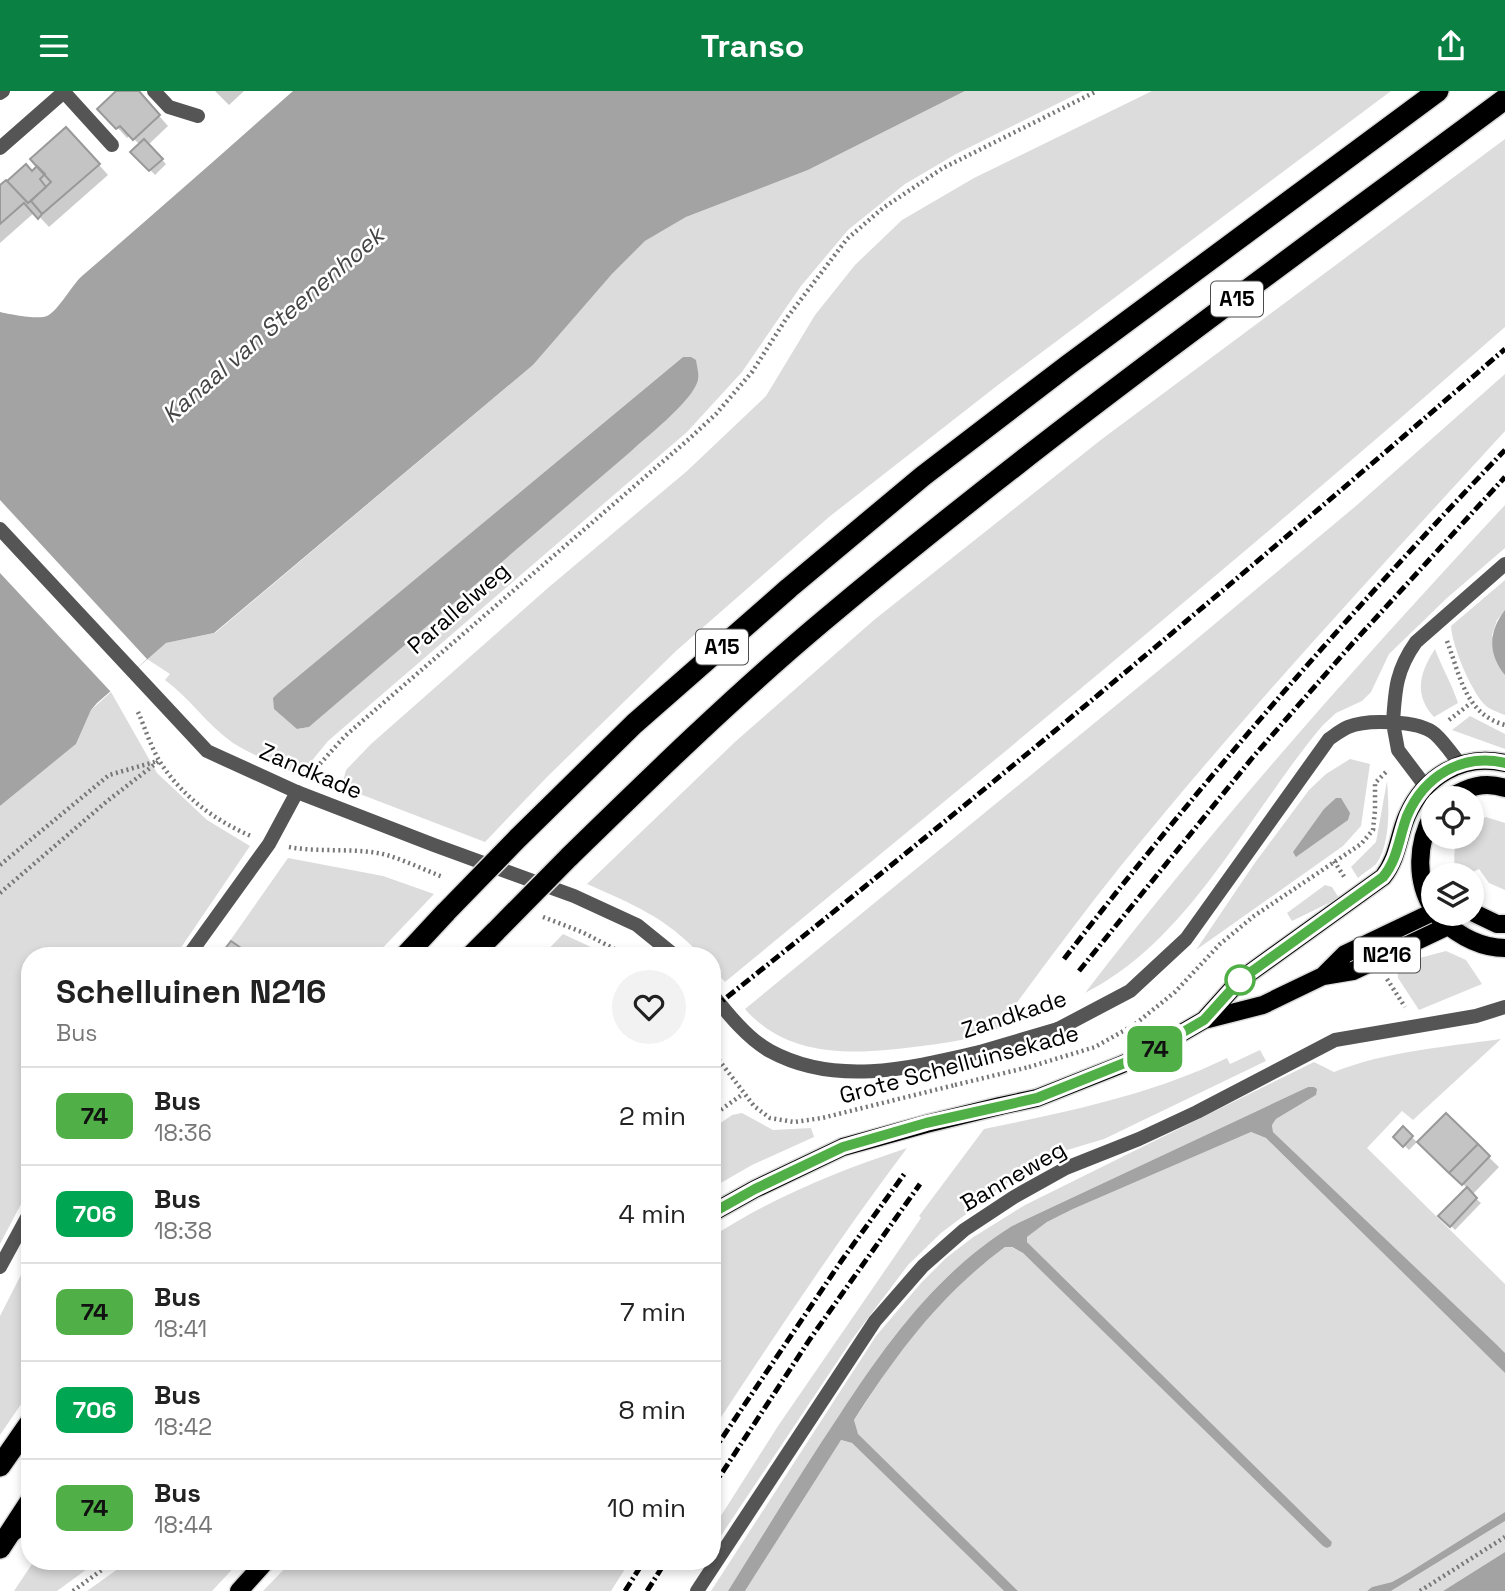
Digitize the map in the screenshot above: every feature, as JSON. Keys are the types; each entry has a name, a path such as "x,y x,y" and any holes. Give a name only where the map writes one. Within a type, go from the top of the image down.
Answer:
{"highway":[{"name":"A15","path":"414,947 518,838 645,715 789,588 923,476 1438,91"},
{"name":"A15","path":"480,947 676,753 820,624 954,513 1086,411 1505,99"},
{"path":"0,1467 21,1436"},
{"path":"0,1548 21,1516"}],"main road":[{"name":"N216","path":"1434,786 1440,774 1460,764 1477,760 1505,763"},
{"path":"1472,786 1486,784 1505,788"},
{"name":"N216","path":"1204,1020 1240,980 1383,877 1397,854 1406,818 1414,801 1421,798"},
{"name":"N216","path":"1421,873 1422,849"},
{"path":"1484,918 1497,924 1505,924"},
{"name":"N216","path":"721,1208 843,1147 926,1123 1037,1098 1118,1066 1142,1056 1204,1020 1263,1005 1322,976 1353,971 1421,926"},
{"name":"N216","path":"1450,926 1461,936 1504,952"},
{"path":"239,1591 259,1570"}],"street":[{"path":"0,148 64,91 112,145"},
{"path":"154,91 169,107 198,116"},
{"name":"Zandkade","path":"0,529 207,751 297,792 574,896 637,925 664,947"},
{"path":"1425,786 1398,750 1393,723 1397,675 1416,642 1505,564"},
{"name":"Zandkade","path":"721,1004 744,1030 768,1050 820,1069 847,1072 887,1071 979,1052 1058,1029 1130,991 1186,939 1329,739 1347,727 1364,723 1393,723 1424,728 1434,733 1460,764"},
{"path":"195,947 269,844 297,792"},
{"name":"Banneweg","path":"721,1555 875,1321 923,1266 964,1230 1014,1196 1066,1168 1197,1112 1335,1041 1476,1016 1505,1007"},
{"path":"0,1268 21,1229"},
{"name":"Banneweg","path":"697,1591 711,1570"}],"path":[{"name":"Parallelweg","path":"297,792 319,762 345,736 707,422 752,372 786,319 847,239 905,191 943,168 1097,91"},
{"path":"1439,621 1471,703 1479,711 1505,725"},
{"path":"137,709 159,761 187,795 223,824 269,844"},
{"path":"0,865 109,775 159,761"},
{"path":"0,893 106,802 159,761"},
{"name":"Grote Schelluinsekade","path":"743,1094 771,1118 794,1122 822,1118 1029,1067 1095,1047 1134,1025 1175,992 1220,944 1254,916 1362,844 1373,830 1376,810 1374,783 1382,775"},
{"path":"1334,861 1338,868"},
{"path":"721,1063 743,1094 721,1110"},
{"path":"1420,1591 1505,1538"},
{"path":"73,1591 102,1570"}],"shaded area":[{"path":"965,91 1083,91 956,154 905,184 848,230 801,286 742,372 687,432 328,741 301,774 269,762 233,743 165,680 170,674 147,659 166,643 215,633 533,365 612,274 645,241 686,217 808,170","holes":["683,357 697,382 671,415 309,727 297,729 278,693"]},
{"path":"1152,91 1391,91 998,385 829,517 676,651 546,778 485,842 342,785 346,770 371,744 549,587 687,471 766,396 815,315 855,265 902,220 974,178"},
{"path":"1505,139 1505,327 1215,576 725,982 721,978 721,947 693,947 662,921 587,884 736,741 874,620 1102,439"},
{"path":"1505,374 1505,431 1213,755 1108,882 998,1028 980,1036 960,1040 851,1052 804,1046 783,1038 763,1026 745,1009 1180,653 1357,505"},
{"path":"1505,505 1505,548 1447,598 1389,654 1371,692 1362,701 1336,713 1323,725 1216,872 1156,941 1123,970 1085,993 1185,867 1289,744"},
{"path":"1505,580 1505,610 1497,620 1492,635 1505,675 1505,715 1487,707 1474,690 1459,656 1451,626"},
{"path":"1435,649 1458,703 1434,717 1423,700 1421,683"},
{"path":"111,692 157,773 207,820 250,846 181,947 21,947 21,1204 0,1244 0,806 76,744 91,710"},
{"path":"1470,716 1505,734 1505,749 1452,730"},
{"path":"1350,759 1370,764 1361,826 1343,846 1196,950 1254,864 1309,790 1326,774"},
{"path":"1387,781 1387,835 1384,846 1376,864 1358,878 1351,867 1376,842"},
{"path":"1484,818 1505,823 1505,890 1489,883 1484,876 1484,863 1455,863 1455,849 1484,849"},
{"path":"288,858 383,876 434,894 384,947 226,947"},
{"path":"1325,885 1332,887 1339,898 1292,921 1287,913"},
{"path":"563,934 591,947 551,947"},
{"path":"1446,951 1466,960 1482,984 1419,1010 1398,978 1397,964"},
{"path":"1501,1039 1413,1120 1402,1111 1367,1148 1505,1284 1505,1353 1273,1132 1272,1125 1276,1119 1316,1095 1308,1087 1012,1226 985,1244 937,1287 896,1335 811,1458 728,1591 711,1591 876,1336 921,1283 946,1258 972,1238 1025,1205 1314,1062 1334,1072 1395,1054"},
{"path":"1260,1050 1266,1061 1104,1139 1064,1151 1014,1178 941,1233 908,1265 853,1338 721,1536 721,1516 778,1426 921,1218 919,1216 984,1129 1108,1101 1168,1082 1227,1058 1230,1064"},
{"path":"742,1113 773,1130 811,1128 814,1137 752,1165 721,1183 721,1123 732,1115"},
{"path":"1251,1132 1266,1138 1505,1373 1505,1512 1408,1573 1367,1591 1018,1591 857,1434 854,1420 924,1320 961,1283 1005,1247 1023,1253 1331,1546 1332,1542 1027,1242 1027,1237 1047,1222 1073,1209"},
{"path":"907,1148 721,1417 721,1232 758,1209 856,1166"},
{"path":"21,1275 21,1404 0,1435 0,1316"},
{"path":"840,1440 852,1443 1004,1591 745,1591"},
{"path":"1505,1521 1505,1552 1443,1591 1391,1591"},
{"path":"28,1570 86,1570 57,1591 14,1591"},
{"path":"116,1570 232,1570 212,1591 87,1591"},
{"path":"283,1570 624,1570 611,1591 263,1591"}],"water":[{"name":"Kanaal van Steenenhoek","path":"293,91 965,91 808,170 686,217 645,241 612,274 533,365 214,633 166,643 97,703 91,710 76,744 0,806 0,312 37,317 51,313 82,276"},
{"path":"683,357 696,360 698,377 692,392 629,453 309,727 297,729 274,709 273,698 278,693"},
{"path":"1505,610 1505,675 1495,659 1492,643 1495,626"},
{"path":"1336,798 1341,798 1350,813 1348,820 1296,857 1293,852 1324,809"},
{"path":"1308,1087 1317,1089 1316,1095 1276,1119 1272,1125 1273,1132 1505,1353 1505,1373 1266,1138 1251,1132 1073,1209 1047,1222 1027,1237 1027,1242 1332,1542 1331,1546 1323,1546 1023,1253 1012,1247 1005,1247 960,1285 921,1326 854,1420 858,1434 1018,1591 1004,1591 852,1443 841,1440 745,1591 728,1591 811,1458 876,1361 937,1287 985,1244 1012,1226"},
{"path":"1505,1512 1505,1521 1391,1591 1367,1591 1408,1573"},
{"path":"1505,1552 1505,1591 1443,1591"}],"pier":[{"path":"0,500 147,659 111,692 0,573"}],"building":[{"path":"116,91 139,91 160,115 133,140 120,126 116,129 97,109"},
{"path":"66,127 100,164 42,214 31,201 51,182 30,159"},
{"path":"144,139 163,159 149,171 130,152"},
{"path":"26,164 32,171 37,166 45,174 40,179 46,187 28,203 7,181"},
{"path":"6,180 42,214 38,219 24,203 0,224 0,185"},
{"path":"231,941 240,947 226,947"},
{"path":"1446,1113 1478,1144 1449,1173 1417,1142"},
{"path":"1403,1126 1413,1136 1403,1147 1393,1137"},
{"path":"1478,1144 1490,1156 1462,1185 1449,1173"},
{"path":"1467,1187 1477,1198 1450,1227 1438,1216"}],"railway":[{"path":"721,1002 1112,683 1505,349"},
{"path":"1064,959 1169,828 1278,699 1390,573 1505,450"},
{"path":"1079,971 1253,757 1505,477"},
{"path":"721,1440 842,1260 905,1173"},
{"path":"721,1474 810,1339 920,1184"},
{"path":"0,1549 21,1534"},
{"path":"625,1591 638,1570"},
{"path":"647,1591 660,1570"}],"bus line":[{"name":"74","path":"721,1208 843,1147 926,1123 1037,1098 1142,1056 1204,1020 1240,980 1383,877 1397,854 1406,818 1414,801 1440,774 1460,764 1477,760 1505,763"}]}
